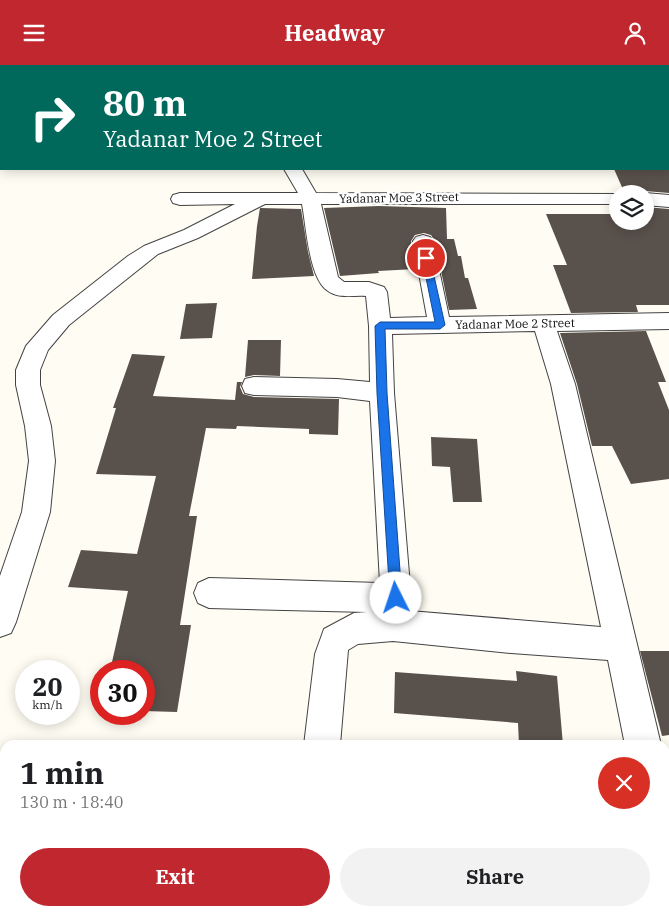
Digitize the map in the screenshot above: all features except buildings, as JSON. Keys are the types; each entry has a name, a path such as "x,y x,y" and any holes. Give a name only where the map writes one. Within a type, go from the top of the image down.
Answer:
{"street":[{"path":"293,170 311,200 324,273 328,280 339,289 376,291 380,326 394,611"},
{"name":"Yadanar Moe 3 Street","path":"180,199 609,198"},
{"path":"0,622 36,512 42,461 38,426 28,385 28,370 38,346 61,320 151,250 191,234 261,199"},
{"path":"654,200 669,201"},
{"path":"423,241 440,325"},
{"name":"Yadanar Moe 2 Street","path":"380,326 669,321"},
{"path":"544,324 563,384 642,740"},
{"path":"254,386 337,388 382,393"},
{"path":"209,593 394,611 511,637 621,645"},
{"path":"322,740 331,654 335,640 394,611"}],"route":[{"path":"396,598 382,393 380,326 440,325 426,258"}]}
